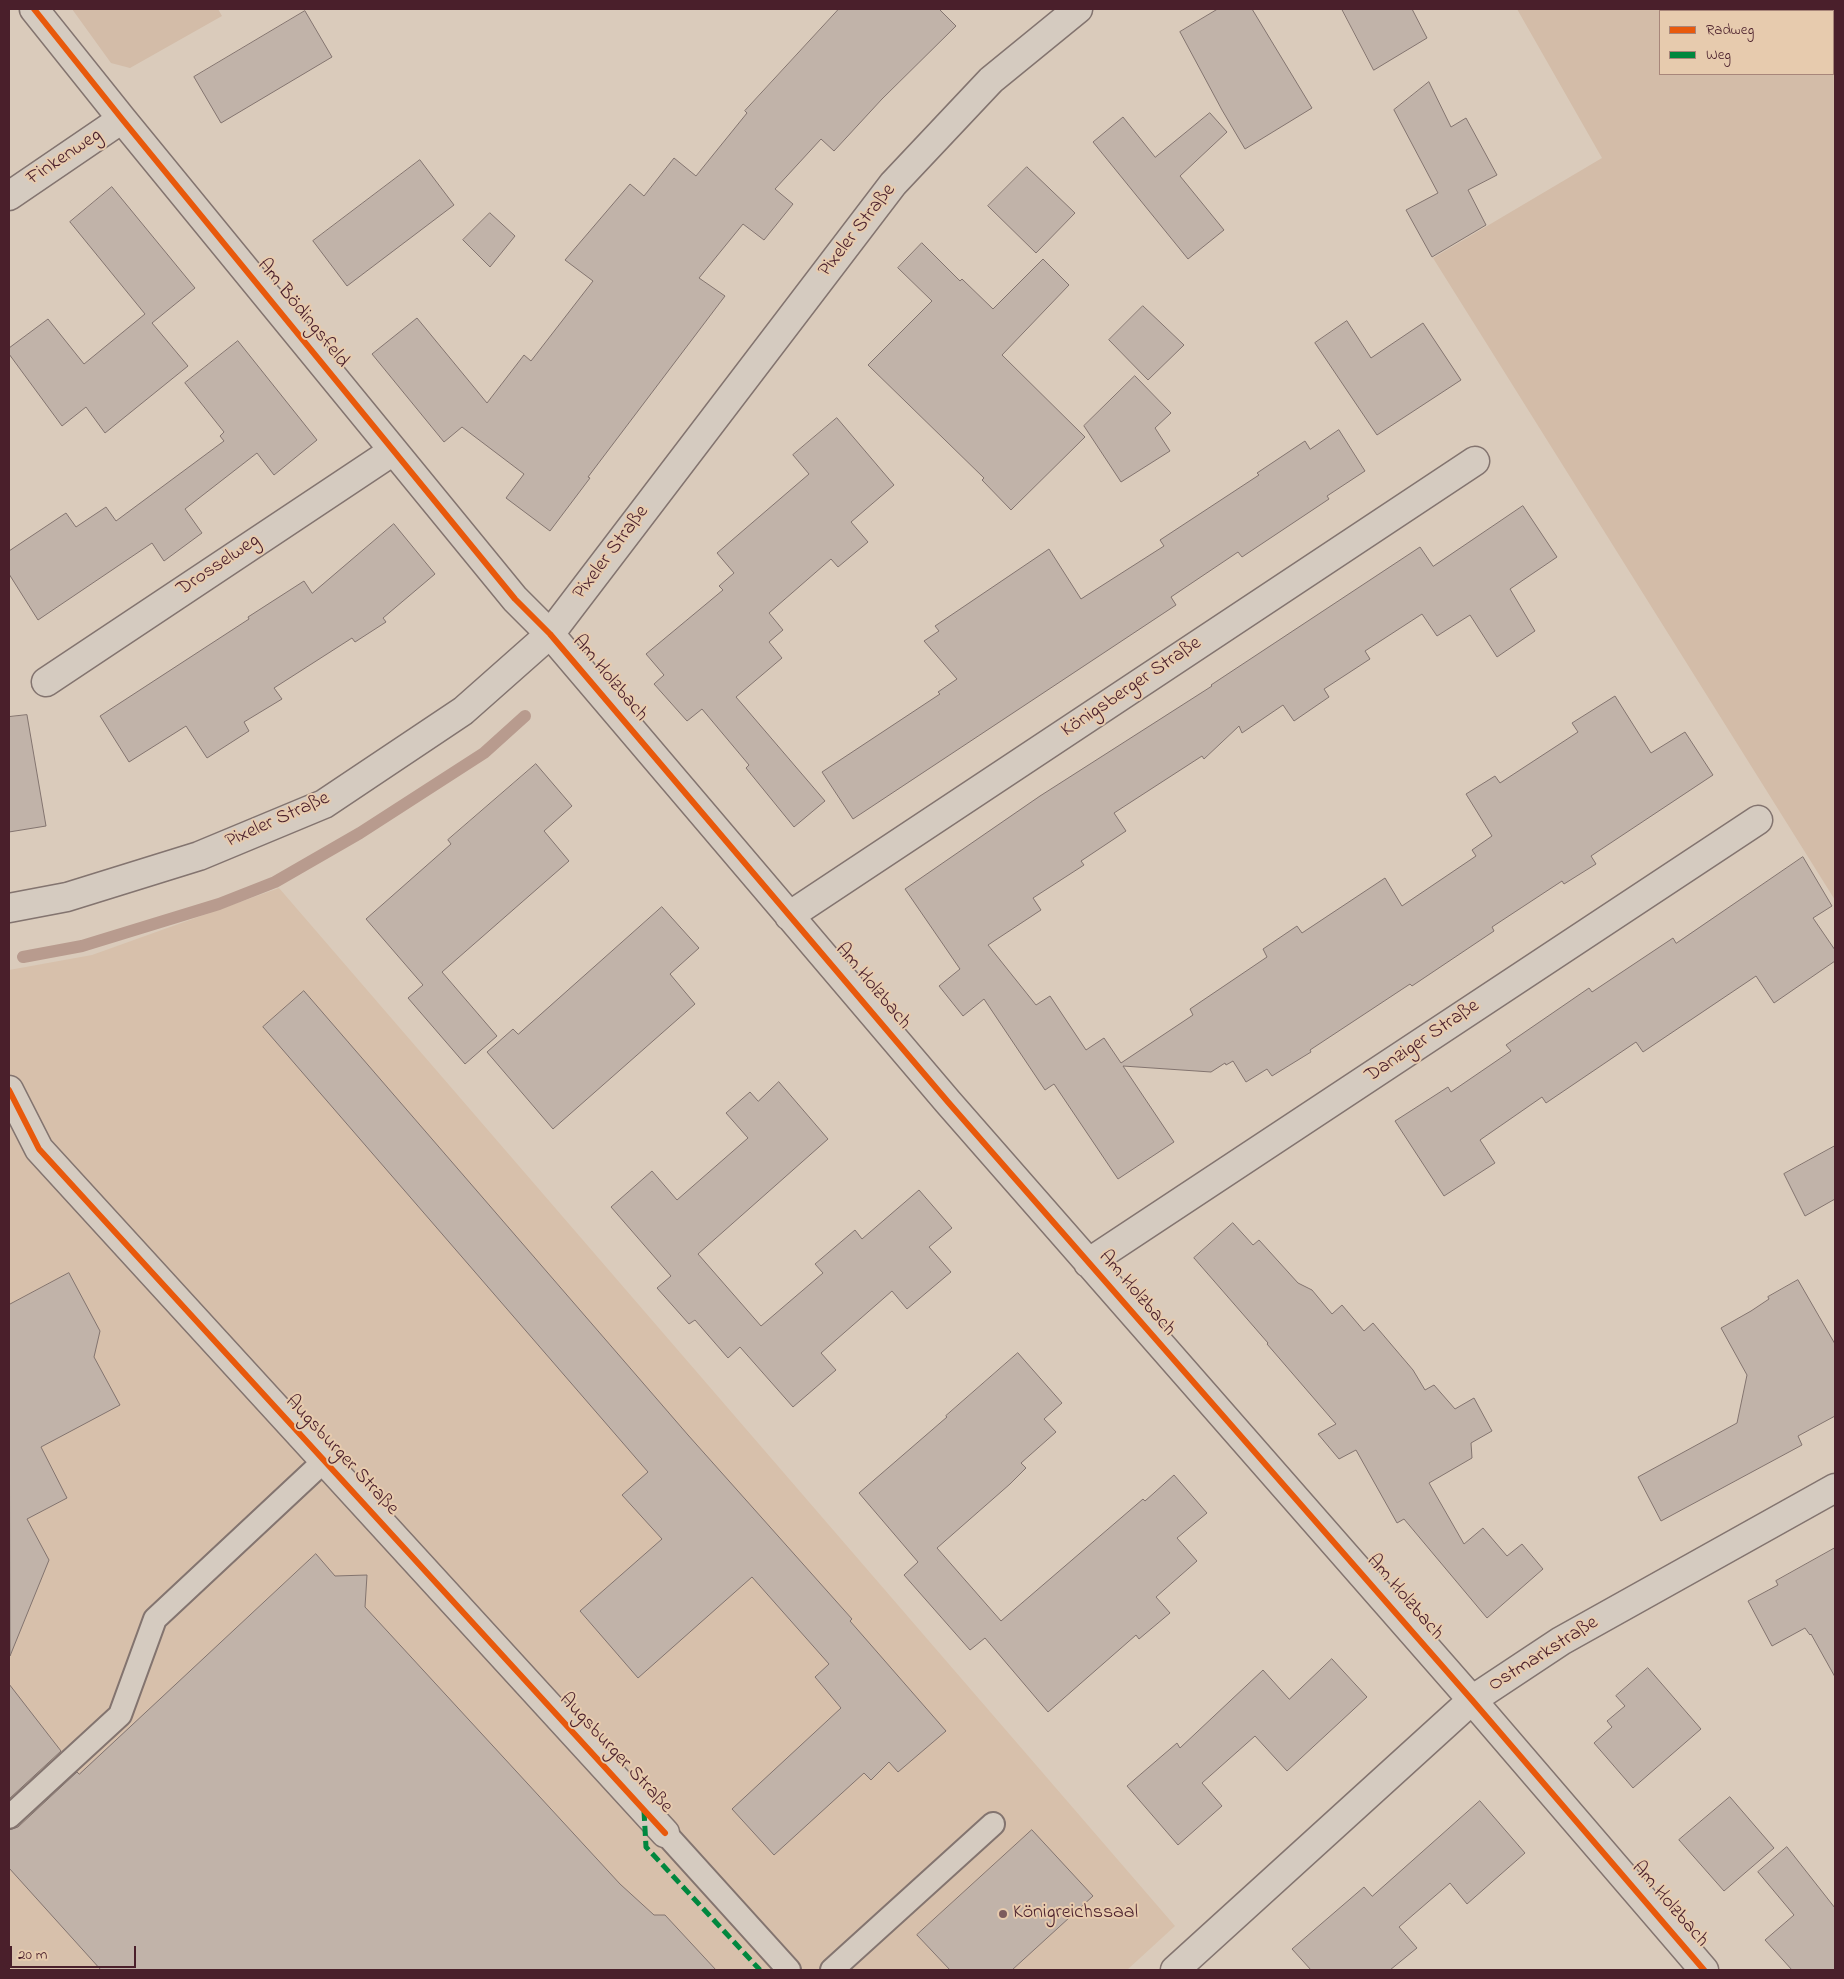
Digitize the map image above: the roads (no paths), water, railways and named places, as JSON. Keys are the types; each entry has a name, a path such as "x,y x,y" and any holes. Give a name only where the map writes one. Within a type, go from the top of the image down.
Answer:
{"street":[{"name":"Am Bödingsfeld","path":"34,9 515,599 550,634"},
{"name":"Pixeler Straße","path":"9,908 67,897 199,856 324,804 463,712 550,634 892,184 991,80 1078,9"},
{"name":"Finkenweg","path":"9,196 122,119"},
{"name":"Drosselweg","path":"46,682 393,450"},
{"name":"Königsberger Straße","path":"789,916 1475,460"},
{"name":"Am Holzbach","path":"550,634 1088,1264 1472,1700 1704,1970"},
{"name":"Danziger Straße","path":"1088,1264 1758,820"},
{"name":"Augsburger Straße","path":"9,1090 38,1149 323,1462 665,1832"},
{"name":"Ostmarkstraße","path":"1176,1970 1472,1700 1561,1641 1835,1488"}],"lane":[{"path":"9,1817 120,1714 155,1618 323,1462"},
{"path":"832,1970 993,1824"},
{"path":"665,1832 789,1970"}],"waterway":[{"path":"23,957 82,946 219,904 275,882 360,833 484,753 525,716"}],"place":[{"name":"Königreichssaal","path":"1003,1914"}]}
